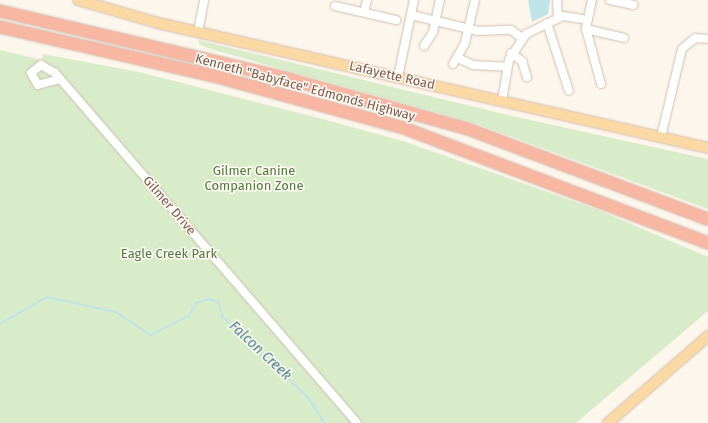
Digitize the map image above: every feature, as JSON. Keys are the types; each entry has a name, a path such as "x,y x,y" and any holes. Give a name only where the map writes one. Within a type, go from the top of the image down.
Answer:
{"highway":[{"name":"Kenneth \"Babyface\" Edmonds Highway","path":"0,11 274,75 468,130 708,220"},
{"name":"Kenneth \"Babyface\" Edmonds Highway","path":"0,27 214,76 401,127 708,242"}],"main road":[{"name":"Lafayette Road","path":"78,0 198,32 708,148"},
{"path":"608,423 708,336"}],"street":[{"path":"198,32 204,0"},
{"path":"364,12 367,0"},
{"path":"398,77 414,0"},
{"path":"424,46 436,21 440,0"},
{"path":"475,0 469,29 455,61 474,65 507,67"},
{"path":"557,0 558,18"},
{"path":"592,0 586,29 600,84"},
{"path":"610,0 633,5"},
{"path":"335,6 396,20"},
{"path":"411,15 469,29 511,30 522,38"},
{"path":"502,101 507,67 511,53 522,38 558,18 588,20"},
{"path":"547,23 569,91"},
{"path":"586,29 624,38"},
{"path":"661,138 682,49 695,38 708,39"},
{"path":"511,53 522,61 527,77"},
{"name":"Gilmer Drive","path":"60,79 357,423"}],"green space":[{"path":"198,40 512,116 708,159 708,209 471,122 214,50 200,45"},
{"name":"Eagle Creek Park","path":"0,50 42,60 43,54 139,72 315,117 403,141 596,209 708,257 708,311 576,423 0,423"}],"water":[{"path":"528,0 550,0 548,14 532,22"}],"waterway":[{"name":"Falcon Creek","path":"0,324 47,297 116,312 151,335 189,316 196,303 209,299 219,302 223,317 308,397 325,423"}],"park label":[{"name":"Gilmer Canine Companion Zone","path":"254,180"}]}
